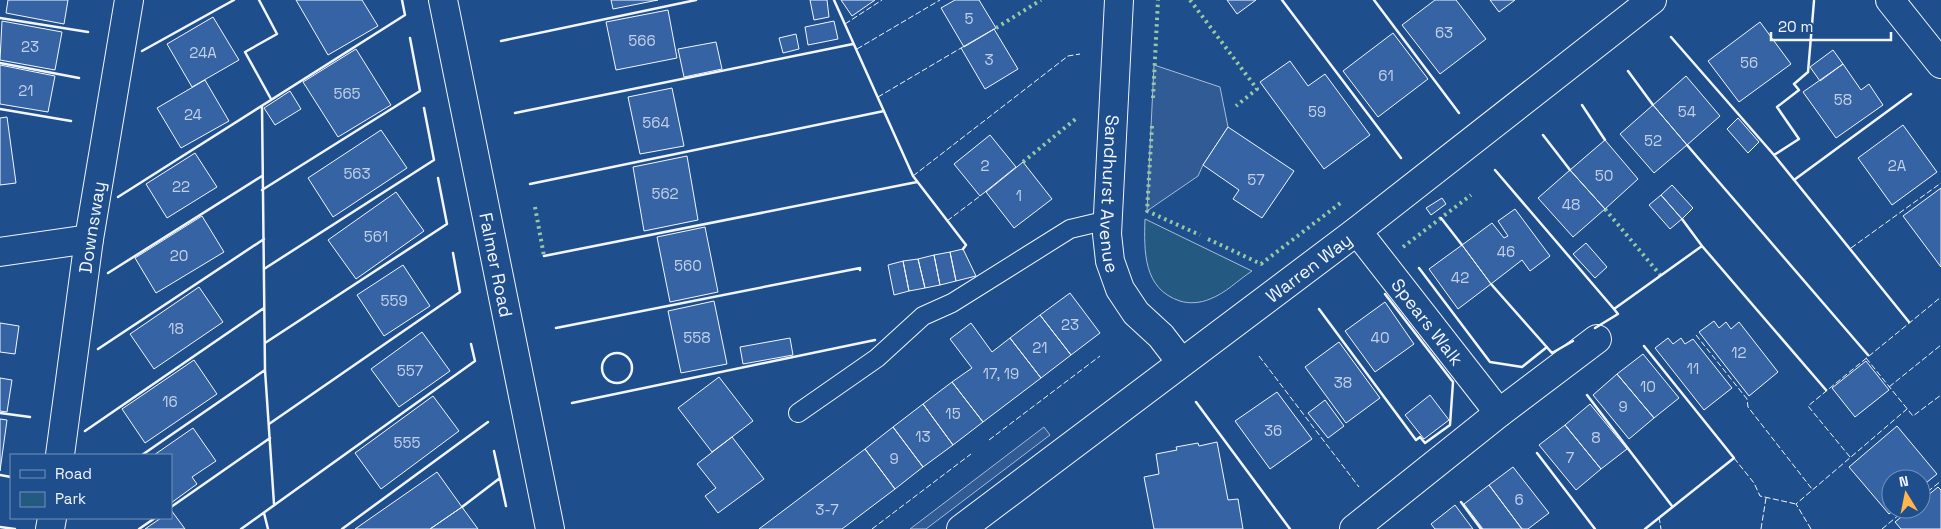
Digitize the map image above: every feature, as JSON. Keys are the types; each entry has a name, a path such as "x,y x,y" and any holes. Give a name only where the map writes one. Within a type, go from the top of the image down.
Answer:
{"street":[{"name":"Downsway","path":"60,454 89,238 129,0"},
{"name":"Falmer Road","path":"443,0 550,529"},
{"name":"Sandhurst Avenue","path":"1119,0 1107,234 1110,261 1120,289 1136,313 1161,336 1180,362"},
{"name":"Warren Way","path":"961,529 1180,362 1357,231 1652,0"},
{"path":"1890,0 1941,64"},
{"name":"Spears Walk","path":"1357,231 1499,413"},
{"path":"0,252 89,238"},
{"path":"1354,529 1499,413 1598,339"}],"lane":[{"path":"798,413 878,358 923,316 952,303 1070,229 1108,220"}],"green space":[{"path":"1145,219 1252,271 1216,296 1195,303 1180,301 1159,288 1152,278 1146,256"}],"shaded area":[{"path":"1154,65 1220,87 1228,127 1198,176 1147,211"},
{"path":"1044,427 1050,435 926,529 910,529"}],"building":[{"path":"8,0 68,0 64,24 6,13"},
{"path":"296,0 362,0 378,26 328,55"},
{"path":"611,0 658,0 613,9"},
{"path":"810,0 827,0 829,17 814,20"},
{"path":"841,0 875,0 852,16"},
{"path":"955,0 979,0 996,28 964,47 941,8"},
{"path":"1227,0 1256,0 1237,14"},
{"path":"1435,0 1456,0 1486,39 1440,74 1402,25"},
{"path":"1490,0 1515,0 1499,12"},
{"path":"668,10 677,58 616,70 606,22"},
{"path":"213,17 239,60 192,87 167,44"},
{"path":"2,21 62,32 55,70 0,60"},
{"path":"834,21 838,39 808,45 805,27"},
{"path":"1760,22 1791,64 1739,102 1708,61"},
{"path":"994,29 1018,69 985,89 961,48"},
{"path":"1393,33 1428,79 1378,117 1343,71"},
{"path":"796,34 799,49 783,53 779,38"},
{"path":"716,42 722,69 684,77 678,49"},
{"path":"356,49 391,105 338,137 303,82"},
{"path":"1833,50 1843,64 1820,81 1810,67"},
{"path":"1290,61 1308,86 1325,74 1370,135 1324,169 1260,82"},
{"path":"1843,64 1861,90 1869,84 1883,105 1836,138 1803,92"},
{"path":"0,65 55,76 48,112 0,104"},
{"path":"1686,76 1720,116 1687,145 1653,105"},
{"path":"205,80 229,121 181,148 157,108"},
{"path":"672,88 684,146 640,154 628,97"},
{"path":"290,91 301,109 275,125 264,108"},
{"path":"1653,105 1687,145 1654,173 1620,134"},
{"path":"7,117 16,183 0,185 0,118"},
{"path":"1738,118 1759,142 1748,153 1727,129"},
{"path":"1903,125 1937,172 1892,205 1858,158"},
{"path":"1228,127 1294,171 1262,218 1233,199 1239,190 1203,165"},
{"path":"381,130 407,168 333,217 308,178"},
{"path":"990,135 1016,167 980,196 954,164"},
{"path":"1605,140 1638,179 1605,209 1570,170"},
{"path":"195,153 217,187 167,218 146,184"},
{"path":"687,156 698,220 644,231 633,167"},
{"path":"1023,162 1052,199 1014,228 986,192"},
{"path":"1570,170 1605,209 1573,237 1538,198"},
{"path":"1672,185 1693,208 1682,219 1661,195"},
{"path":"1941,188 1941,267 1903,216"},
{"path":"396,192 424,231 356,279 328,240"},
{"path":"1661,195 1682,219 1670,229 1649,205"},
{"path":"1442,198 1446,204 1431,215 1426,208"},
{"path":"1515,209 1550,256 1530,271 1522,260 1491,284 1462,245 1492,223 1504,238 1508,236 1498,221"},
{"path":"202,216 224,252 156,293 135,258"},
{"path":"705,227 718,292 670,302 657,237"},
{"path":"1586,243 1607,267 1595,278 1573,254"},
{"path":"1462,245 1491,284 1458,309 1429,269"},
{"path":"963,249 976,276 956,281 950,252"},
{"path":"950,252 956,281 940,285 934,255"},
{"path":"934,255 940,285 925,288 918,259"},
{"path":"918,259 925,288 909,291 903,261"},
{"path":"903,261 909,291 894,295 888,265"},
{"path":"403,265 430,306 384,336 357,295"},
{"path":"199,287 223,322 154,369 130,334"},
{"path":"1070,293 1100,333 1071,355 1040,315"},
{"path":"714,301 727,364 681,373 668,311"},
{"path":"1385,302 1414,344 1375,372 1345,331"},
{"path":"1040,315 1071,355 1041,378 1010,338"},
{"path":"1714,321 1719,328 1726,322 1731,329 1739,322 1778,372 1749,396 1699,332"},
{"path":"0,323 19,326 15,354 0,352"},
{"path":"971,323 992,352 1010,338 1041,378 983,422 952,382 972,368 950,339"},
{"path":"422,332 450,371 399,407 371,369"},
{"path":"790,338 793,355 743,364 740,347"},
{"path":"1668,338 1673,344 1681,338 1685,344 1693,339 1732,388 1704,410 1655,348"},
{"path":"1339,342 1380,398 1346,423 1305,367"},
{"path":"1643,354 1679,398 1654,418 1617,374"},
{"path":"194,360 217,394 145,443 122,409"},
{"path":"1866,361 1889,390 1855,417 1832,388"},
{"path":"1617,374 1654,418 1629,439 1593,395"},
{"path":"719,377 753,421 712,452 678,408"},
{"path":"0,378 12,380 7,412 0,411"},
{"path":"952,382 983,422 953,445 923,404"},
{"path":"1277,392 1312,439 1270,469 1235,421"},
{"path":"1430,395 1449,420 1424,439 1405,415"},
{"path":"433,396 459,431 381,489 355,453"},
{"path":"1325,400 1344,426 1328,438 1308,413"},
{"path":"923,404 953,445 923,467 893,427"},
{"path":"1590,404 1627,449 1601,469 1565,425"},
{"path":"0,419 7,420 0,471"},
{"path":"1565,425 1601,469 1576,490 1539,445"},
{"path":"1897,426 1937,474 1931,479 1931,469 1881,469 1881,505 1849,467"},
{"path":"893,427 923,467 895,489 865,449"},
{"path":"193,428 216,461 192,477 197,484 172,502 172,454 155,454"},
{"path":"732,437 764,479 718,513 705,496 716,488 697,464"},
{"path":"1217,442 1228,500 1238,499 1243,529 1154,529 1144,477 1159,474 1156,454 1177,450 1176,447 1198,443 1199,446"},
{"path":"865,449 895,489 842,529 759,529"},
{"path":"1513,467 1549,513 1528,529 1522,529 1489,485"},
{"path":"437,472 462,507 430,529 355,529"},
{"path":"1489,485 1522,529 1483,529 1464,504"},
{"path":"1938,487 1941,490 1941,529 1901,529 1895,522 1899,519 1931,519 1931,493"},
{"path":"1455,505 1473,529 1435,529 1431,524"},
{"path":"462,507 478,529 430,529"},
{"path":"172,511 185,529 145,529 160,519 172,519"}],"hedge":[{"path":"996,28 1041,0"},
{"path":"1153,98 1158,0"},
{"path":"1190,0 1257,89 1236,106"},
{"path":"1023,162 1078,117"},
{"path":"1152,126 1147,211 1200,235"},
{"path":"1403,247 1471,195"},
{"path":"1208,239 1261,264 1343,201"},
{"path":"535,207 544,256"},
{"path":"1605,209 1661,276"}],"fence":[{"path":"845,24 882,0"},
{"path":"857,49 940,0"},
{"path":"878,97 961,48"},
{"path":"913,176 1068,56 1080,54"},
{"path":"1851,248 1941,183"},
{"path":"947,221 980,196"},
{"path":"1850,457 1808,406 1941,297"},
{"path":"1696,335 1747,399 1748,407 1812,489"},
{"path":"1889,387 1941,345"},
{"path":"989,440 1100,356"},
{"path":"1259,356 1359,487"},
{"path":"1866,358 1913,416 1941,395"},
{"path":"1811,529 1796,504 1907,409"},
{"path":"872,529 971,454"},
{"path":"1734,458 1754,483 1760,496 1796,504"},
{"path":"1931,489 1941,481"},
{"path":"1761,529 1766,498"},
{"path":"1659,517 1661,529"},
{"path":"1882,529 1894,519"}],"wall":[{"path":"142,51 234,0"},
{"path":"259,0 277,34 245,52 271,99"},
{"path":"118,197 405,15 402,0"},
{"path":"501,41 696,0"},
{"path":"834,0 913,176 966,245 963,249"},
{"path":"1282,0 1401,158"},
{"path":"1374,0 1459,113"},
{"path":"1774,155 1799,139 1777,107 1799,90 1794,84 1808,72 1814,1"},
{"path":"0,18 88,32"},
{"path":"1671,37 1774,155 1909,322"},
{"path":"262,190 420,91 410,38"},
{"path":"515,113 853,44"},
{"path":"0,63 79,78"},
{"path":"1628,71 1653,105"},
{"path":"1794,180 1911,94"},
{"path":"1582,105 1605,140"},
{"path":"262,106 265,370 274,504"},
{"path":"264,269 434,160 424,108"},
{"path":"0,109 71,121"},
{"path":"530,184 884,111"},
{"path":"1543,135 1570,170"},
{"path":"1687,145 1868,355"},
{"path":"1495,170 1614,309"},
{"path":"108,273 262,176"},
{"path":"265,343 447,224 438,178"},
{"path":"544,256 917,182"},
{"path":"1441,218 1462,245"},
{"path":"1682,219 1702,246 1826,390"},
{"path":"98,349 264,239"},
{"path":"1595,328 1618,314 1614,309 1702,246"},
{"path":"269,424 460,292 453,253"},
{"path":"556,328 860,268 860,270"},
{"path":"1419,268 1490,362 1522,367 1547,347"},
{"path":"1491,284 1552,353 1573,341"},
{"path":"1319,309 1416,440 1420,437 1425,443 1450,425 1453,382 1385,294"},
{"path":"85,431 264,308"},
{"path":"572,403 875,340"},
{"path":"241,529 475,361 471,344"},
{"path":"1644,346 1734,458 1645,529"},
{"path":"617,353 628,357 632,368 628,379 617,383 606,379 602,368 606,357 617,353"},
{"path":"143,454 265,370"},
{"path":"1587,395 1672,506"},
{"path":"1196,402 1290,529"},
{"path":"0,413 30,417"},
{"path":"342,529 488,422"},
{"path":"172,506 270,438"},
{"path":"494,451 506,506"},
{"path":"1537,453 1595,529"},
{"path":"0,475 10,477"},
{"path":"462,507 500,478"},
{"path":"1461,502 1481,529"},
{"path":"264,513 268,529"},
{"path":"139,529 154,519"},
{"path":"0,527 15,529"}]}
